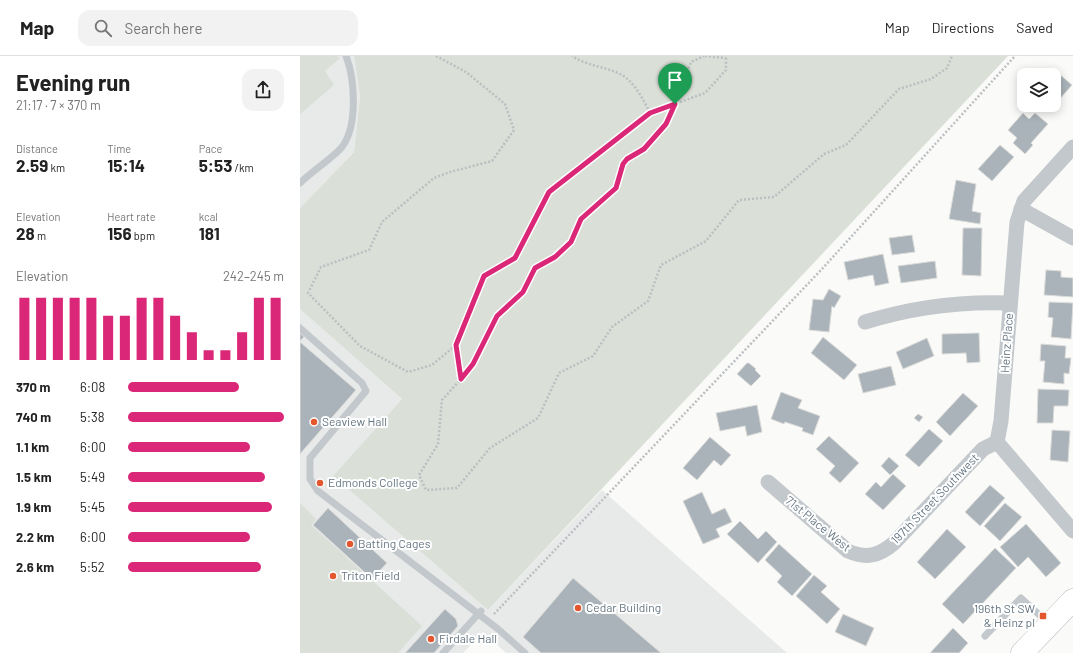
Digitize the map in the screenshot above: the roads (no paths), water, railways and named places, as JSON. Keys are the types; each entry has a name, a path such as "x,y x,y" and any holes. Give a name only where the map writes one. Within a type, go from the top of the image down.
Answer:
{"main road":[{"path":"1022,653 1073,600"}],"street":[{"name":"Heinz Place","path":"997,442 1001,421 1017,222 1024,201 1073,146"},
{"path":"1021,209 1073,238"},
{"path":"865,322 894,313 936,305 980,302 1010,303"},
{"path":"997,442 1073,531"},
{"name":"197th Street Southwest","path":"873,555 884,551 894,543 983,449 997,442"},
{"name":"71st Place West","path":"768,482 848,550 856,554 873,555"}],"lane":[{"path":"300,183 343,146 353,120 354,90 346,56"},
{"path":"300,328 362,383 366,391 310,458 310,479 318,491 479,612 525,653"},
{"path":"986,636 1021,598 1049,624"},
{"path":"443,653 479,612"}],"place":[{"name":"Seaview Hall","path":"314,422"},
{"name":"Edmonds College","path":"320,483"},
{"name":"Batting Cages","path":"350,544"},
{"name":"Triton Field","path":"333,576"},
{"name":"Cedar Building","path":"578,608"},
{"name":"196th St SW & Heinz pl","path":"1043,616"},
{"name":"Firdale Hall","path":"431,639"}]}
